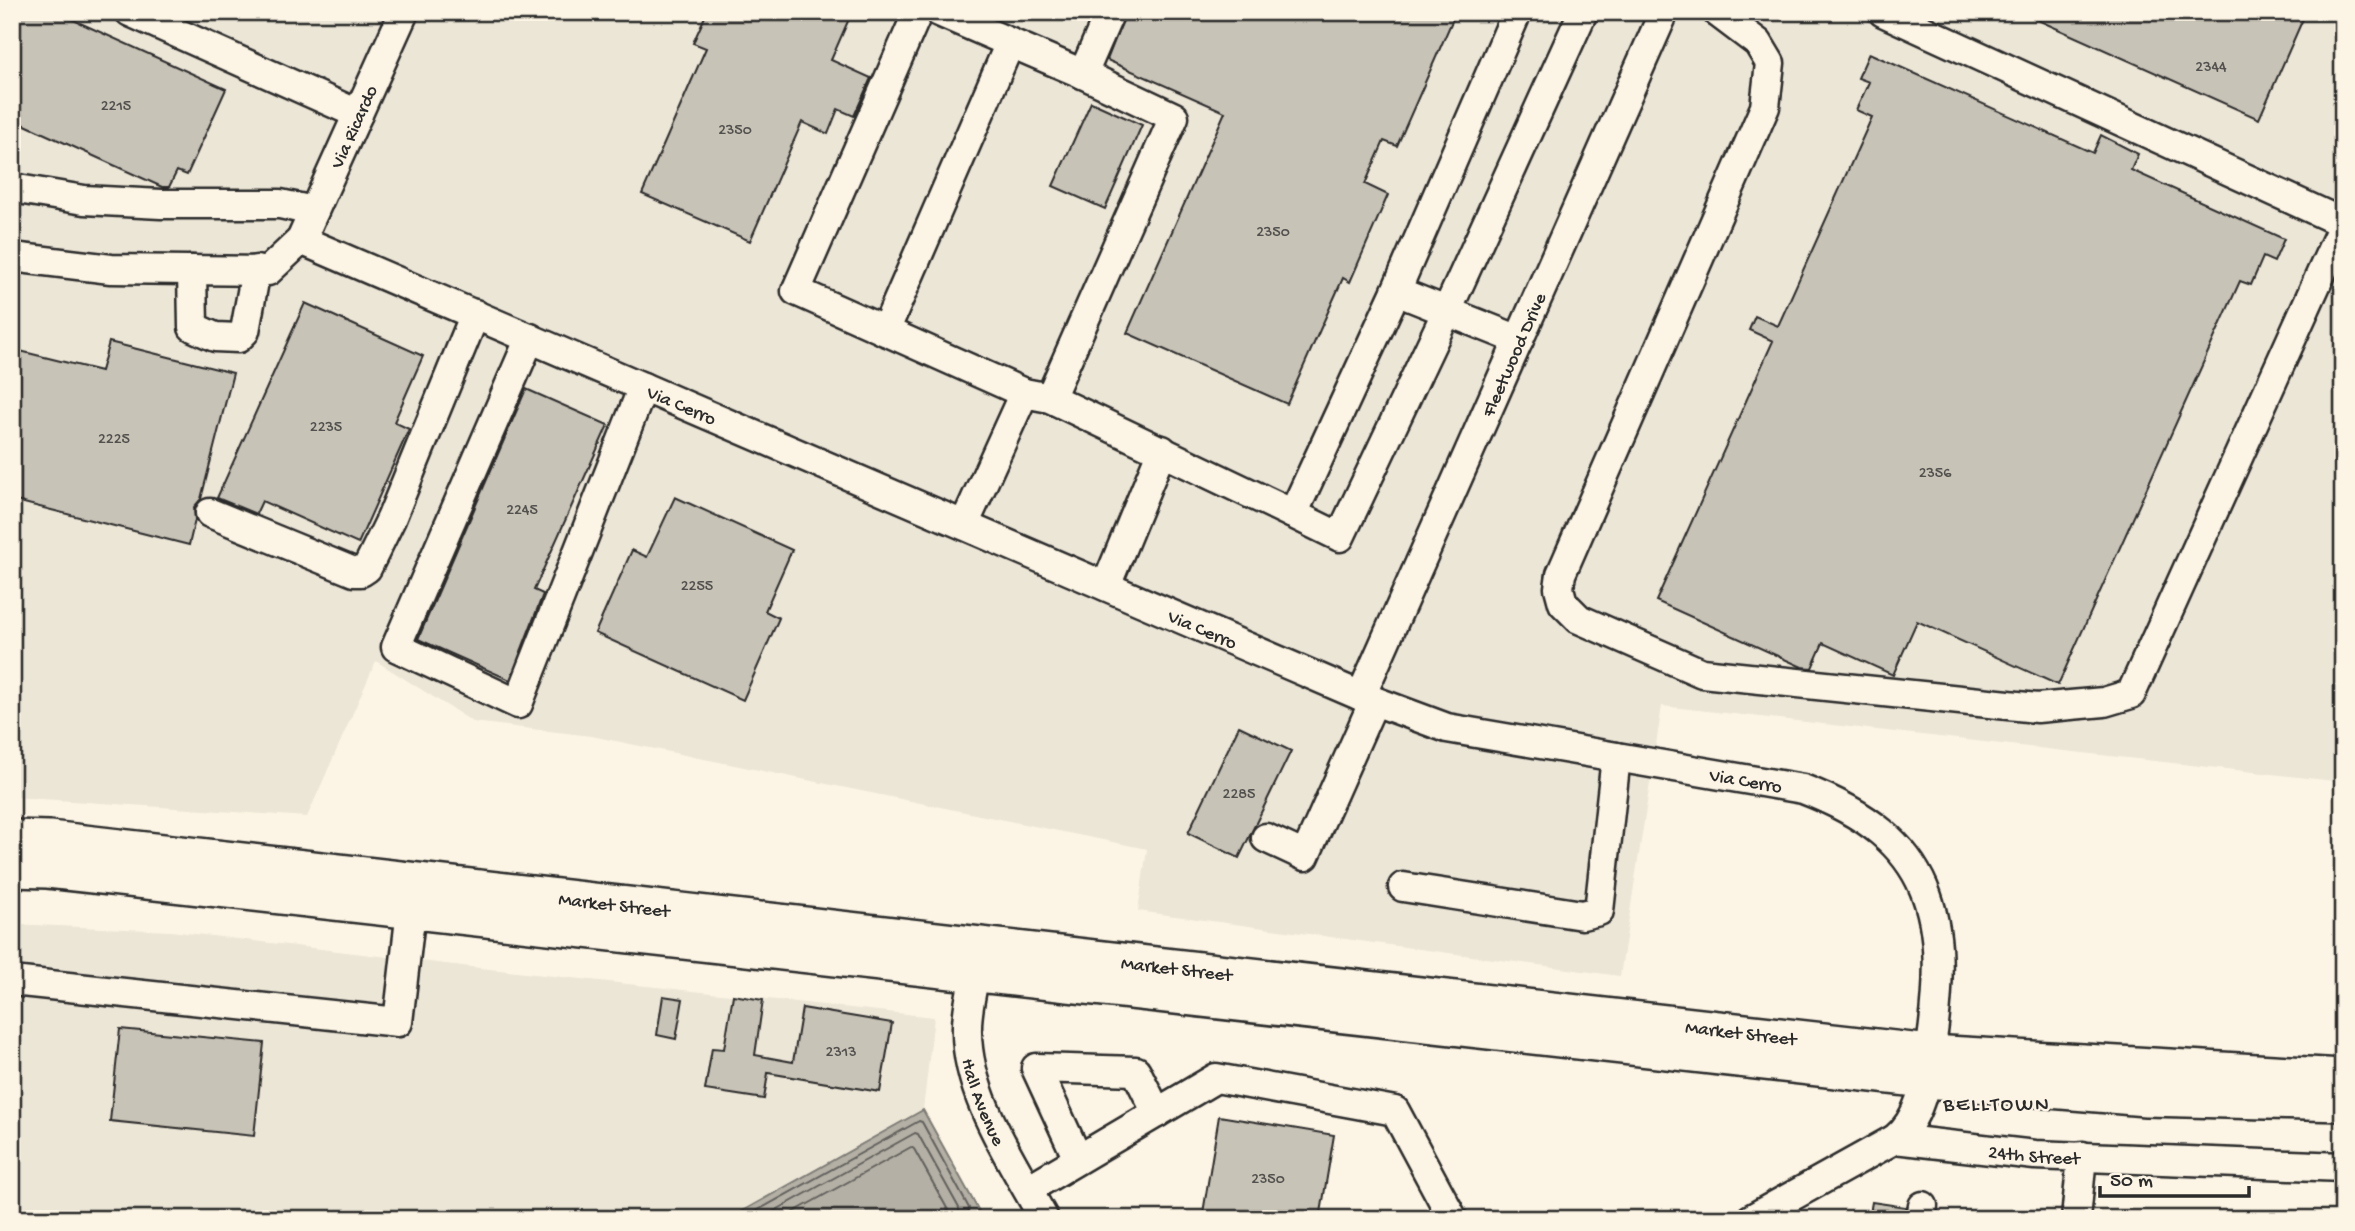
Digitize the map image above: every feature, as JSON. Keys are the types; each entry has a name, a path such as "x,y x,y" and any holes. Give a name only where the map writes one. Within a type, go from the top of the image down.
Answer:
{"main road":[{"name":"Market Street","path":"12,838 75,842 978,958 1928,1067 2146,1098 2343,1103"},
{"name":"Market Street","path":"12,869 48,870 411,910 978,958"},
{"name":"Market Street","path":"1928,1067 2343,1077"}],"street":[{"path":"130,12 358,114"},
{"name":"Via Ricardo","path":"301,240 404,12"},
{"path":"918,12 796,291 1162,450 1340,537 1447,311 1583,12"},
{"path":"939,12 1083,74 1174,117 1037,396 964,525"},
{"path":"1083,74 1110,12"},
{"path":"1293,514 1396,291 1517,12"},
{"name":"Fleetwood Drive","path":"1266,838 1305,856 1368,698 1519,340 1664,12"},
{"path":"1717,12 1758,43 1770,63 1765,107 1561,574 1559,588 1563,603 1579,619 1702,673 2037,708 2104,702 2131,694 2343,224 1883,12"},
{"path":"885,331 1010,43"},
{"path":"12,188 83,200 161,204 280,204 314,211"},
{"path":"12,257 111,269 268,271 301,240"},
{"name":"Via Cerro","path":"301,240 1368,698 1447,728 1803,789 1847,807 1886,834 1907,858 1933,914 1939,959 1938,998 1928,1067"},
{"path":"192,270 193,327 215,337 239,338 245,331 256,271"},
{"path":"1396,291 1519,340"},
{"path":"210,513 354,572 361,572 366,568 391,519 475,314"},
{"path":"530,338 396,647 519,704 643,387"},
{"path":"1106,586 1162,450"},
{"path":"1403,887 1582,915 1599,911 1616,757"},
{"path":"12,981 398,1022 411,910"},
{"name":"Hall Avenue","path":"978,958 967,1027 972,1075 995,1129 1044,1219"},
{"path":"1751,1219 1895,1139 1910,1123 1928,1067"},
{"path":"1078,1159 1036,1068 1136,1071 1157,1113"},
{"path":"1028,1189 1216,1078 1395,1111 1453,1219"},
{"name":"24th Street","path":"1895,1139 2035,1154 2343,1167"},
{"path":"2076,1219 2082,1156"}],"shaded area":[{"path":"12,12 2343,12 2343,782 1662,706 1620,976 1138,911 1147,849 591,736 473,722 376,661 307,817 12,797"},
{"path":"12,924 171,931 471,967 934,1017 923,1110 728,1219 12,1219"}],"water":[{"path":"923,1110 980,1213 969,1219 728,1219"}],"building":[{"path":"12,12 56,12 226,89 187,175 177,171 169,187 162,187 12,119"},
{"path":"707,12 852,12 831,60 871,78 854,116 838,109 828,134 802,122 750,241 642,194 706,48 693,43"},
{"path":"1126,12 1456,12 1397,146 1384,141 1365,184 1388,195 1350,282 1343,278 1287,404 1127,333 1225,112 1107,60"},
{"path":"2020,12 2306,12 2259,119"},
{"path":"1869,53 2093,153 2101,135 2138,154 2131,170 2284,239 2274,262 2263,257 2251,285 2240,281 2058,685 1917,621 1893,675 1823,643 1812,668 1802,667 1656,601 1773,341 1749,330 1755,316 1778,326 1872,117 1856,110 1869,82 1858,78"},
{"path":"1091,102 1142,125 1105,209 1053,186"},
{"path":"305,303 423,356 394,422 409,429 358,544 262,501 256,514 217,498"},
{"path":"109,342 233,373 201,499 194,507 195,520 189,545 12,500 12,349 101,371"},
{"path":"526,389 608,425 534,590 543,594 510,680 418,639"},
{"path":"675,497 792,550 765,611 779,618 743,700 595,633 632,550 647,557"},
{"path":"1239,726 1291,751 1239,858 1188,833"},
{"path":"733,995 763,1000 755,1055 793,1062 802,1008 892,1023 880,1092 768,1073 764,1099 705,1090 712,1048 724,1049"},
{"path":"663,996 683,999 676,1039 657,1035"},
{"path":"120,1029 264,1043 254,1136 110,1121"},
{"path":"1219,1116 1334,1135 1320,1219 1202,1219"},
{"path":"1872,1202 1906,1207 1905,1219 1869,1219"}],"district":[{"name":"BELLTOWN","path":"1997,1103"}]}
